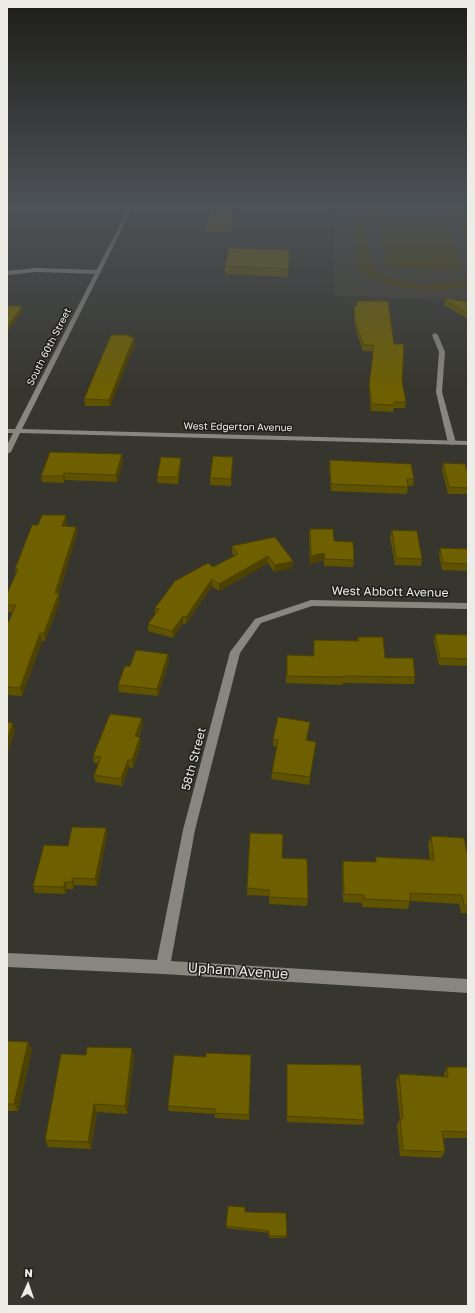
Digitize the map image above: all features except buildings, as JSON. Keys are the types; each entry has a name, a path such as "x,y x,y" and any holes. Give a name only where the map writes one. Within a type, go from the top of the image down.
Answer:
{"street":[{"name":"South 60th Street","path":"7,452 101,268"},
{"path":"7,273 36,270 99,272"},
{"path":"435,336 442,352 439,392 452,443"},
{"name":"West Edgerton Avenue","path":"7,431 468,443"},
{"name":"West Abbott Avenue","path":"311,603 468,606"},
{"name":"58th Street","path":"164,967 189,830 235,652 258,621 311,603"},
{"name":"Upham Avenue","path":"7,960 164,967 468,986"}],"shaded area":[{"path":"334,268 468,268 468,300 334,296"},
{"path":"373,268 379,274 395,280 424,285 452,283 468,279 468,286 441,290 395,286 368,276 359,269"},
{"path":"397,268 462,268 463,270"}]}
